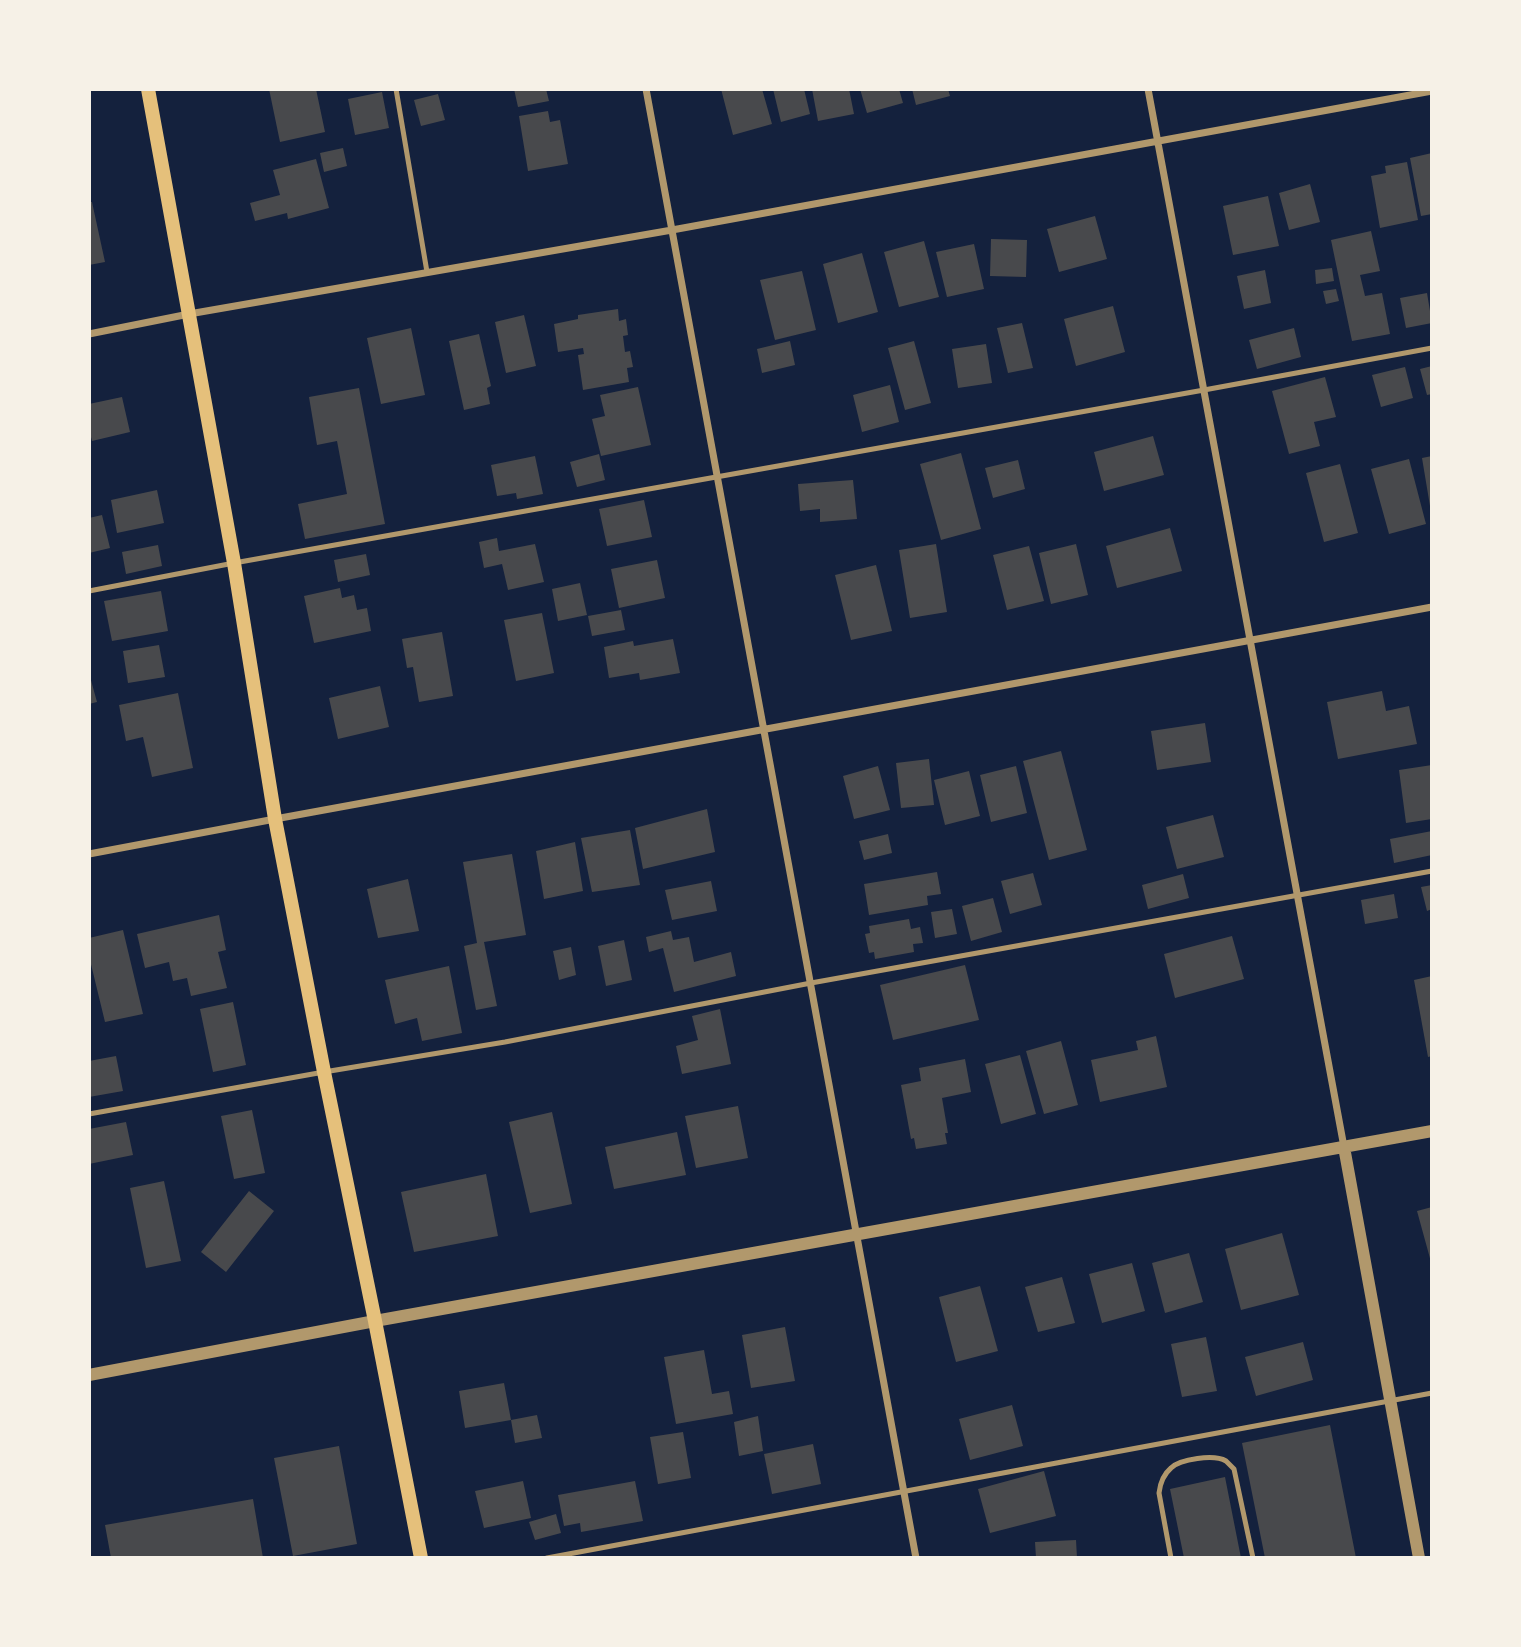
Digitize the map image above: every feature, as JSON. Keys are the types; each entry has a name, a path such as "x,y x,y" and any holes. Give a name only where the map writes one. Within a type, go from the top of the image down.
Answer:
{"main road":[{"path":"148,89 234,563 275,819 421,1558"}],"street":[{"path":"646,89 916,1558"},
{"path":"1149,89 1419,1558"},
{"path":"89,334 1432,91"},
{"path":"89,855 1432,607"},
{"path":"89,1375 1432,1130"}],"lane":[{"path":"396,89 426,272"},
{"path":"89,591 1432,348"},
{"path":"89,1114 505,1042 811,983 1432,871"},
{"path":"547,1558 1432,1393"},
{"path":"1171,1558 1159,1493 1160,1485 1168,1469 1179,1462 1213,1458 1227,1461 1234,1469 1253,1558"}],"building":[{"path":"269,89 316,89 325,132 280,142"},
{"path":"514,89 546,89 549,101 518,107"},
{"path":"721,89 762,89 772,124 733,135"},
{"path":"773,89 804,89 810,114 781,122"},
{"path":"812,89 849,89 854,114 818,121"},
{"path":"860,89 899,89 903,103 867,113"},
{"path":"912,89 948,89 950,96 916,105"},
{"path":"382,92 389,128 355,135 348,99"},
{"path":"438,94 445,120 421,126 414,100"},
{"path":"548,111 550,122 560,120 568,164 528,171 519,116"},
{"path":"343,148 347,166 324,172 320,153"},
{"path":"1432,153 1432,214 1421,216 1410,158"},
{"path":"316,159 329,208 288,219 287,213 255,221 250,203 280,195 273,170"},
{"path":"1407,162 1418,220 1380,228 1371,176 1386,173 1385,166"},
{"path":"1310,184 1320,222 1289,230 1279,193"},
{"path":"1268,196 1279,246 1233,255 1223,206"},
{"path":"89,202 92,202 105,262 89,265"},
{"path":"1095,216 1107,259 1059,272 1047,229"},
{"path":"1371,231 1380,271 1360,275 1365,296 1382,293 1390,334 1352,341 1331,240"},
{"path":"991,239 1027,240 1026,277 990,276"},
{"path":"924,241 939,297 899,307 884,252"},
{"path":"974,244 984,289 947,297 936,252"},
{"path":"862,253 878,312 838,323 823,264"},
{"path":"1332,268 1334,281 1316,284 1315,270"},
{"path":"1265,270 1271,303 1244,309 1237,276"},
{"path":"802,271 816,330 775,340 760,280"},
{"path":"1336,289 1339,301 1326,304 1323,291"},
{"path":"1427,293 1432,323 1406,328 1400,298"},
{"path":"1113,306 1125,352 1076,366 1064,319"},
{"path":"618,309 619,321 626,319 628,335 623,336 625,352 630,351 633,367 627,368 629,382 583,390 578,355 584,354 583,348 558,352 554,324 578,319 578,315"},
{"path":"524,315 536,366 506,373 495,322"},
{"path":"1022,323 1033,368 1008,373 997,328"},
{"path":"411,328 425,395 381,404 367,338"},
{"path":"1294,328 1301,357 1257,369 1249,340"},
{"path":"479,334 491,386 487,388 490,404 464,410 449,341"},
{"path":"790,341 795,365 762,373 757,349"},
{"path":"914,341 931,403 905,410 888,348"},
{"path":"986,344 992,383 958,388 952,349"},
{"path":"1432,366 1432,394 1427,395 1420,369"},
{"path":"1405,367 1413,398 1381,407 1372,375"},
{"path":"1325,377 1336,417 1314,422 1320,446 1289,454 1272,391"},
{"path":"890,385 899,422 862,432 853,395"},
{"path":"638,387 651,445 601,456 592,419 605,416 600,395"},
{"path":"359,388 385,524 305,539 298,504 347,494 337,441 317,445 309,397"},
{"path":"122,397 130,432 92,441 89,404"},
{"path":"1153,436 1164,475 1104,491 1094,452"},
{"path":"961,453 981,529 941,540 920,464"},
{"path":"599,454 605,480 577,487 570,462"},
{"path":"535,456 543,494 517,499 516,493 497,496 491,465"},
{"path":"1432,456 1432,506 1430,506 1422,458"},
{"path":"1409,459 1426,524 1389,534 1371,469"},
{"path":"1018,460 1025,489 993,498 985,468"},
{"path":"1340,464 1358,533 1324,542 1306,473"},
{"path":"853,480 857,519 820,522 820,509 800,511 798,484"},
{"path":"157,490 164,523 117,533 111,500"},
{"path":"644,500 652,537 607,546 599,509"},
{"path":"102,515 110,548 89,553 89,518"},
{"path":"1170,528 1182,571 1117,588 1106,546"},
{"path":"497,538 499,551 535,544 544,582 508,590 502,564 484,568 479,542"},
{"path":"936,544 947,612 910,618 899,550"},
{"path":"1076,544 1088,595 1051,604 1039,553"},
{"path":"158,545 162,566 126,574 122,552"},
{"path":"1029,546 1044,601 1007,610 993,555"},
{"path":"366,554 370,575 338,582 334,560"},
{"path":"657,560 665,598 619,608 611,569"},
{"path":"876,565 892,631 851,640 835,575"},
{"path":"580,583 587,615 558,621 552,589"},
{"path":"340,588 342,598 354,595 357,610 367,608 371,631 314,643 304,596"},
{"path":"161,591 168,631 112,641 104,601"},
{"path":"621,610 625,630 592,636 588,616"},
{"path":"542,613 554,673 516,681 504,620"},
{"path":"442,632 453,696 419,702 413,667 407,668 402,639"},
{"path":"673,639 680,673 640,680 639,673 609,678 604,647 633,641 634,646"},
{"path":"159,645 165,677 128,683 123,651"},
{"path":"89,673 97,702 89,704"},
{"path":"380,686 389,727 338,739 329,698"},
{"path":"1382,691 1386,711 1409,706 1417,744 1338,759 1327,702"},
{"path":"178,693 193,768 152,777 143,737 126,741 119,705"},
{"path":"1205,723 1211,762 1157,770 1151,731"},
{"path":"1061,751 1087,850 1049,860 1023,761"},
{"path":"929,759 934,805 901,808 896,763"},
{"path":"1432,765 1432,819 1406,823 1399,770"},
{"path":"878,766 890,810 854,819 843,776"},
{"path":"1016,766 1027,813 991,822 980,775"},
{"path":"969,771 980,816 945,825 934,780"},
{"path":"707,809 715,852 643,869 635,828"},
{"path":"1213,815 1224,857 1177,869 1166,827"},
{"path":"630,830 640,885 592,892 581,838"},
{"path":"1432,831 1432,855 1394,863 1390,839"},
{"path":"888,834 892,853 864,860 859,841"},
{"path":"575,842 583,891 544,899 536,851"},
{"path":"512,854 526,935 484,942 497,1006 476,1010 464,946 477,943 463,862"},
{"path":"937,872 941,894 927,896 928,905 869,915 864,884"},
{"path":"1033,873 1042,905 1010,914 1001,881"},
{"path":"1183,874 1189,898 1148,909 1142,885"},
{"path":"408,879 419,931 378,938 367,889"},
{"path":"711,881 717,911 672,920 665,890"},
{"path":"1432,885 1432,909 1427,911 1421,887"},
{"path":"1394,894 1398,918 1365,924 1361,900"},
{"path":"993,898 1002,932 971,941 962,906"},
{"path":"952,909 957,934 935,938 931,912"},
{"path":"219,915 226,950 218,952 227,988 191,996 187,978 173,981 169,962 145,968 137,934"},
{"path":"909,919 911,929 920,927 923,943 913,944 914,952 875,959 874,952 869,953 865,934 870,933 869,926"},
{"path":"123,930 143,1014 105,1022 89,956 89,938"},
{"path":"671,931 673,940 689,937 694,962 731,952 736,976 674,992 663,948 649,952 646,937"},
{"path":"1232,936 1244,979 1175,998 1164,954"},
{"path":"624,940 632,980 606,986 598,946"},
{"path":"571,947 576,975 559,980 553,951"},
{"path":"965,965 979,1020 893,1040 880,985"},
{"path":"449,966 462,1033 422,1041 417,1018 395,1024 385,980"},
{"path":"1432,976 1432,1056 1428,1057 1414,980"},
{"path":"233,1002 246,1065 213,1072 200,1009"},
{"path":"720,1009 731,1064 682,1074 676,1046 698,1040 692,1016"},
{"path":"1156,1036 1167,1087 1100,1102 1091,1060 1138,1050 1136,1041"},
{"path":"1061,1041 1078,1105 1044,1114 1026,1051"},
{"path":"1020,1055 1036,1114 1001,1124 985,1064"},
{"path":"116,1056 123,1091 89,1097 89,1061"},
{"path":"965,1059 971,1092 942,1098 948,1133 945,1133 947,1144 916,1149 914,1138 911,1139 901,1085 921,1081 919,1068"},
{"path":"738,1106 748,1158 696,1168 685,1116"},
{"path":"252,1110 265,1173 234,1179 221,1116"},
{"path":"552,1112 572,1204 530,1213 509,1122"},
{"path":"126,1122 133,1155 89,1164 89,1129"},
{"path":"677,1132 686,1175 614,1189 605,1147"},
{"path":"486,1174 498,1236 414,1252 401,1192"},
{"path":"164,1181 181,1261 146,1268 130,1188"},
{"path":"249,1191 274,1211 226,1272 201,1252"},
{"path":"1432,1207 1432,1262 1431,1262 1417,1211"},
{"path":"1282,1233 1299,1295 1241,1310 1225,1249"},
{"path":"1189,1253 1203,1302 1165,1313 1152,1263"},
{"path":"1132,1263 1145,1311 1102,1323 1089,1274"},
{"path":"1062,1277 1075,1323 1038,1332 1025,1287"},
{"path":"980,1286 998,1351 956,1362 939,1297"},
{"path":"785,1327 795,1381 751,1388 742,1335"},
{"path":"1206,1337 1217,1391 1182,1397 1171,1344"},
{"path":"1303,1342 1313,1380 1256,1396 1245,1357"},
{"path":"704,1350 712,1394 729,1391 733,1414 676,1424 664,1357"},
{"path":"504,1383 511,1420 465,1428 459,1391"},
{"path":"1012,1405 1023,1446 970,1460 959,1419"},
{"path":"537,1415 542,1438 515,1443 511,1420"},
{"path":"758,1416 763,1451 739,1456 734,1422"},
{"path":"1330,1425 1356,1558 1265,1558 1242,1443"},
{"path":"683,1432 691,1478 658,1484 650,1437"},
{"path":"813,1444 821,1484 772,1494 764,1454"},
{"path":"339,1446 357,1544 293,1556 274,1458"},
{"path":"1044,1471 1056,1516 990,1533 978,1489"},
{"path":"1225,1477 1241,1558 1184,1558 1170,1489"},
{"path":"523,1481 531,1518 484,1528 475,1491"},
{"path":"635,1481 643,1521 581,1532 580,1523 564,1526 558,1495"},
{"path":"253,1499 263,1558 111,1558 105,1525"},
{"path":"556,1514 561,1533 535,1540 529,1522"},
{"path":"1076,1540 1077,1558 1036,1558 1035,1542"}]}
